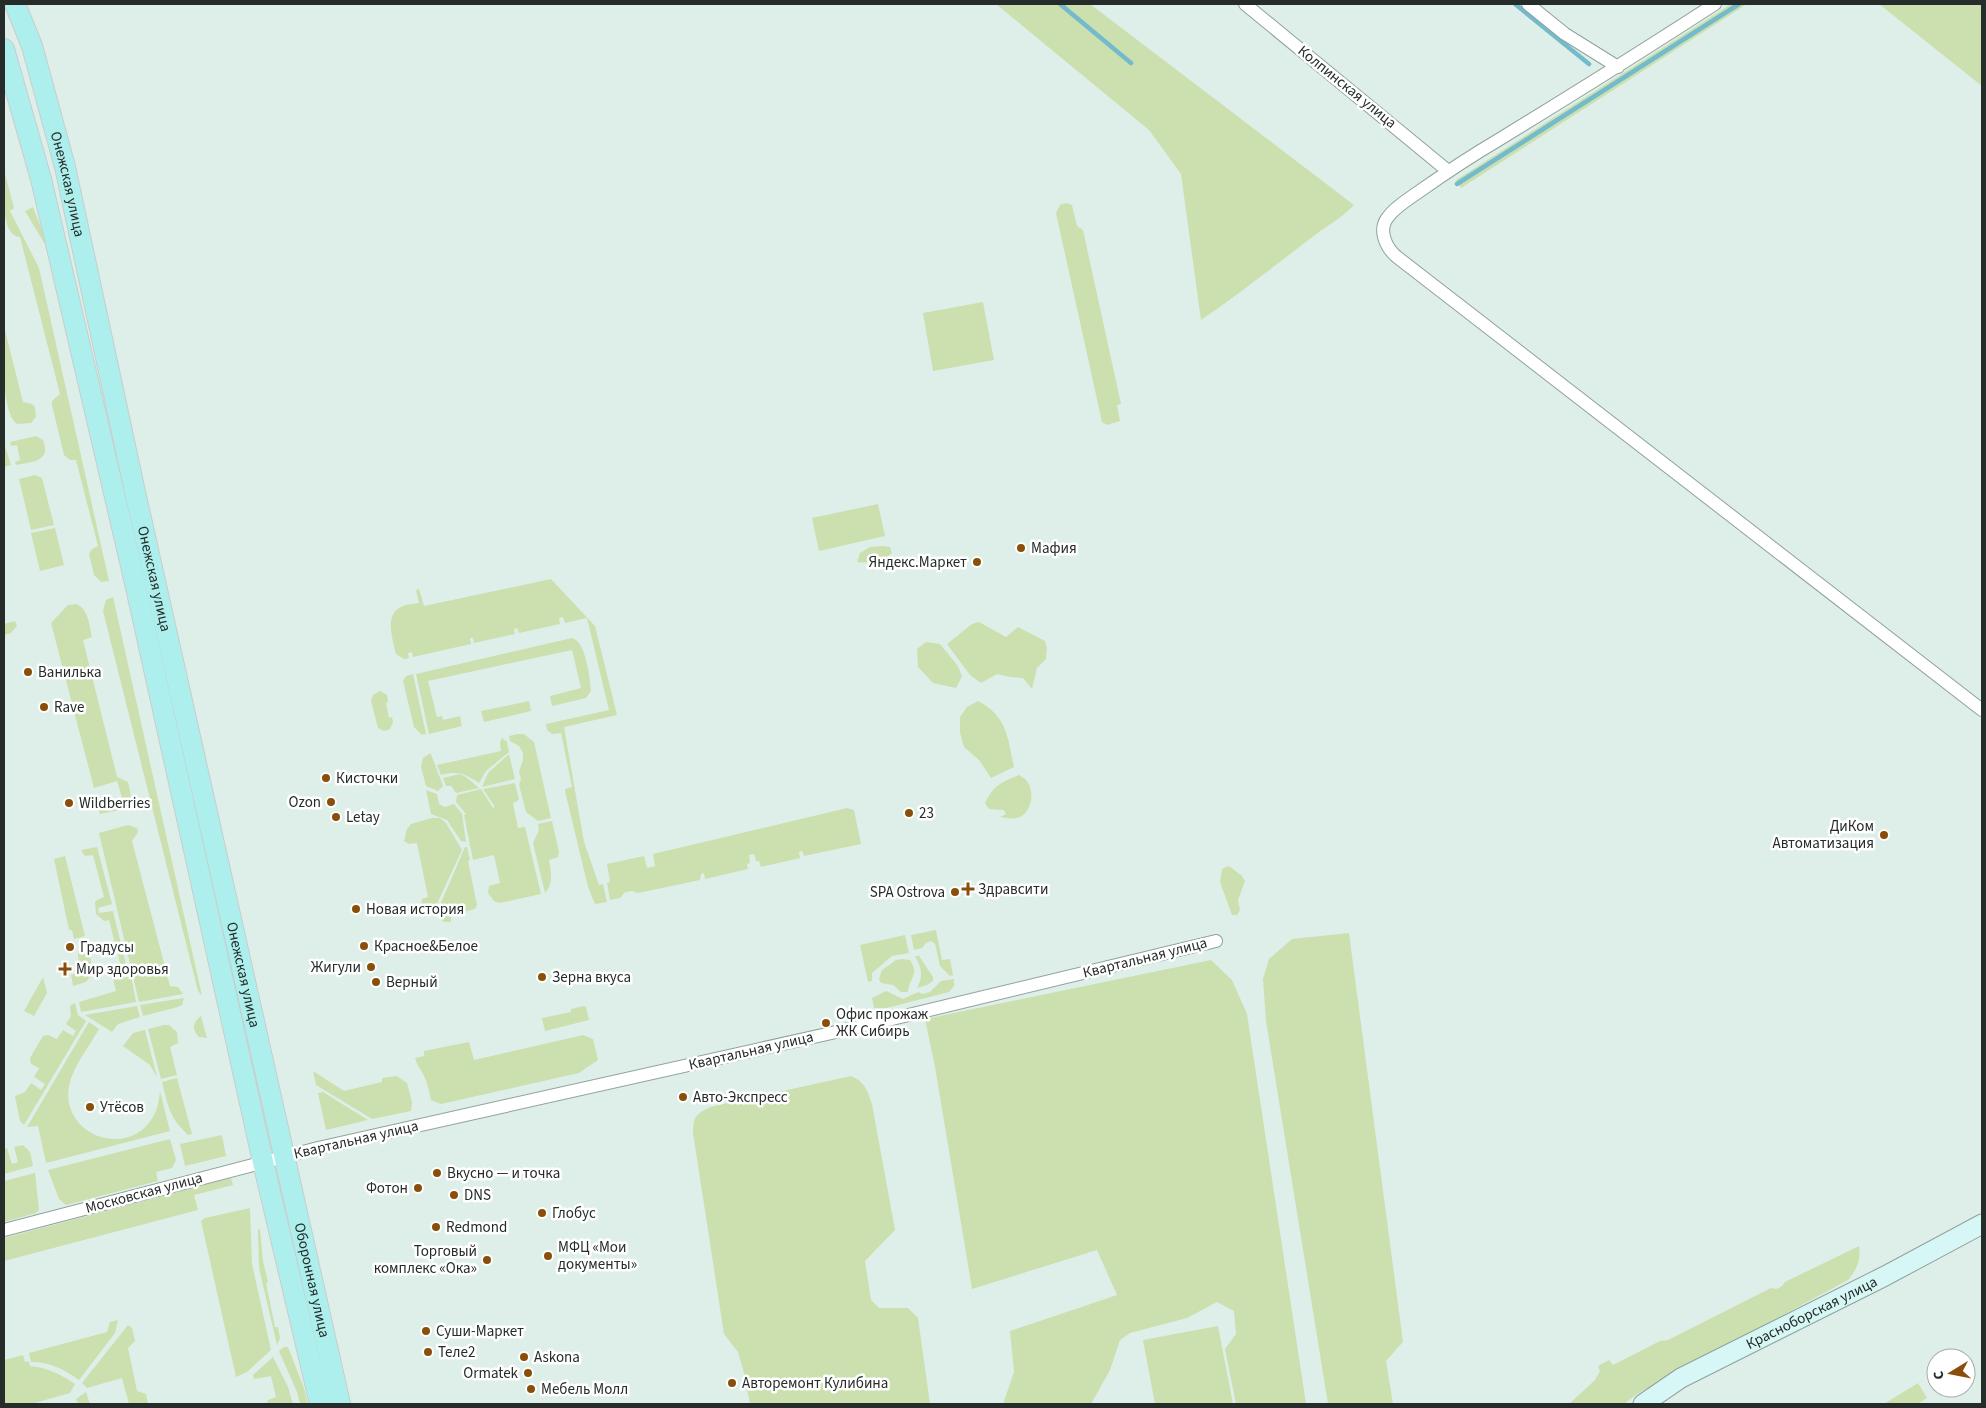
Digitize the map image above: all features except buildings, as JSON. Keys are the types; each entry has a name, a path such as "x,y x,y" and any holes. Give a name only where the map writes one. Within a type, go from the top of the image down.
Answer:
{"main road":[{"name":"Онежская улица","path":"15,4 32,46 65,167 137,501 285,1157"},
{"name":"Онежская улица","path":"4,49 40,173 143,622 263,1162"},
{"name":"Оборонная улица","path":"285,1157 340,1404"},
{"name":"Оборонная улица","path":"263,1162 320,1404"}],"street":[{"name":"Колпинская улица","path":"1245,4 1448,171"},
{"path":"1528,4 1565,34 1618,67"},
{"path":"1715,4 1618,67 1448,171 1396,208 1383,226 1385,240 1392,253 1982,710"},
{"name":"Квартальная улица","path":"285,1157 866,1025 1216,941"},
{"name":"Московская улица","path":"4,1230 285,1157"},
{"name":"Красноборская улица","path":"1643,1404 1681,1378 1885,1276 1982,1224"}],"green space":[{"path":"996,4 1090,4 1354,205 1340,218 1201,320 1181,174 1149,130"},
{"path":"1731,4 1747,4 1461,188 1456,180"},
{"path":"1879,4 1982,4 1982,86"},
{"path":"4,170 14,208 10,211 39,268 109,581 101,582 94,575 89,554 92,549 98,546 76,460 70,460 64,455 52,405 52,401 60,394 20,237 14,235 9,229 6,220 4,210"},
{"path":"1066,203 1072,205 1077,226 1083,230 1121,404 1117,405 1120,421 1107,425 1102,422 1056,213 1060,205"},
{"path":"33,207 49,248 25,211"},
{"path":"983,302 994,360 933,371 923,313"},
{"path":"4,326 23,402 32,404 35,407 36,417 31,423 17,424 8,407 4,378"},
{"path":"36,436 43,440 45,453 39,460 16,465 15,462 20,460 17,445 11,446 10,442"},
{"path":"4,443 11,465 4,467"},
{"path":"35,475 42,478 54,525 31,530 19,479"},
{"path":"878,504 885,536 819,551 812,518"},
{"path":"55,528 64,565 40,571 31,533"},
{"path":"870,547 890,547 892,553 876,561 857,562 860,553"},
{"path":"551,579 595,626 617,715 564,727 584,842 599,885 603,884 607,902 595,904 588,887 565,791 565,789 572,787 561,733 552,734 547,730 546,724 609,710 587,618 565,623 563,617 559,618 560,624 519,633 517,628 514,629 515,634 474,643 473,638 470,638 471,644 413,657 412,652 408,653 409,658 404,659 396,654 392,635 391,621 393,614 397,609 405,605 419,603 416,590 419,589 424,606"},
{"path":"113,597 202,996 198,991 103,611 106,600"},
{"path":"76,604 84,610 89,623 92,637 83,640 117,777 128,782 131,799 129,804 122,809 100,814 98,807 123,801 117,781 94,788 51,623 68,605"},
{"path":"15,621 17,626 11,633 4,635 4,624"},
{"path":"979,622 1006,637 1018,627 1045,641 1047,647 1046,659 1037,668 1032,689 1023,678 997,674 981,683 970,675 947,644 972,624"},
{"path":"572,638 581,646 590,678 591,691 586,698 552,706 550,696 581,688 572,650 428,681 437,717 442,716 443,720 460,716 462,726 429,734 416,674"},
{"path":"926,642 940,644 958,666 962,676 956,688 933,683 918,667 917,649"},
{"path":"413,674 426,734 422,735 414,727 403,681 406,676"},
{"path":"380,691 387,695 388,702 386,703 389,718 392,717 393,722 390,729 384,731 378,728 371,701 373,695"},
{"path":"529,701 531,711 484,722 481,711"},
{"path":"978,701 988,707 1001,721 1008,737 1014,767 991,778 979,760 964,747 960,733 960,717 967,707"},
{"path":"524,734 534,742 551,818 538,821 526,812 519,785 521,779 519,772 523,753 519,746 510,741 509,736"},
{"path":"502,738 507,742 509,752 486,771 479,783 461,774 441,775 437,765 501,751 500,742"},
{"path":"431,754 443,786 438,791 426,786 421,767 423,758"},
{"path":"509,754 515,779 482,787 488,773"},
{"path":"460,774 479,788 456,793 451,786 446,786 443,778"},
{"path":"1019,775 1026,780 1030,787 1031,798 1028,808 1022,816 1017,818 1000,817 1006,814 1004,810 989,809 985,803 991,792 998,785"},
{"path":"515,783 519,800 513,803 518,828 525,827 541,894 500,903 494,901 488,893 489,886 500,883 494,855 473,860 464,815 466,814 456,802 457,795 481,789 493,808 495,807 483,789"},
{"path":"426,790 437,794 439,804 445,807 454,804 462,814 466,842 461,841 447,820 431,814"},
{"path":"847,808 854,810 861,844 804,856 802,851 799,852 800,858 761,867 759,861 756,861 754,854 749,855 750,863 747,864 748,869 705,879 704,873 701,874 700,880 638,893 632,891 625,892 620,898 610,900 607,883 610,882 607,864 644,856 647,868 655,866 653,854"},
{"path":"432,818 440,818 446,823 462,850 435,908 428,912 421,907 422,899 428,897 417,843 409,844 404,841 407,829 411,824"},
{"path":"552,821 559,852 558,857 549,860 551,881 545,893 533,843 539,830 538,824"},
{"path":"128,825 137,828 138,832 132,841 170,986 178,987 183,994 139,1002 99,833"},
{"path":"97,847 112,904 98,908 99,913 113,911 127,969 115,973 116,980 131,976 136,1002 81,1012 79,1002 116,991 111,971 115,964 120,963 109,920 104,921 96,914 95,902 104,897 93,855 85,856 81,850"},
{"path":"465,847 467,847 470,860 468,861 477,905 475,909 451,915 451,922 445,922 439,919 437,912"},
{"path":"65,856 85,936 74,939 72,930 69,930 54,859"},
{"path":"1229,866 1242,876 1245,881 1238,900 1240,910 1237,915 1232,915 1220,882 1222,869"},
{"path":"936,930 942,960 950,959 953,975 950,976 940,966 935,944 931,941 922,948 914,950 911,935"},
{"path":"1349,933 1403,1342 1386,1361 1393,1404 1328,1404 1266,1021 1263,979 1269,959 1292,939"},
{"path":"905,935 909,953 892,956 872,973 872,981 868,982 860,945"},
{"path":"89,949 93,973 86,982 73,986 71,975 76,973 79,968 78,952"},
{"path":"915,956 919,956 933,977 933,981 917,988 921,971"},
{"path":"896,960 910,960 914,969 908,992 901,992 893,985 881,983 879,979 882,970"},
{"path":"1211,960 1232,980 1247,1014 1306,1404 1236,1404 1225,1349 1236,1334 1234,1311 1217,1302 1187,1318 1130,1333 1120,1340 1110,1370 1091,1404 1003,1404 1014,1372 1010,1331 1117,1295 1097,1250 972,1289 935,1067 925,1019"},
{"path":"43,977 47,993 34,1016 24,1011"},
{"path":"954,979 954,986 949,992 879,1010 874,1008 872,998 886,991 903,999 918,992 923,994 930,992 941,981"},
{"path":"184,998 182,1005 178,1007 143,1016 140,1005"},
{"path":"75,1003 78,1015 86,1021 24,1125 20,1121 15,1096 25,1092 31,1083 41,1090 45,1084 34,1077 39,1068 31,1064 30,1058 43,1036 48,1035 57,1039 63,1030 73,1036 76,1031 66,1024 71,1016 70,1006"},
{"path":"137,1006 140,1017 118,1024 112,1032 85,1015"},
{"path":"586,1007 589,1020 545,1031 542,1018 571,1012 571,1009"},
{"path":"201,1016 207,1038 199,1037 194,1028 196,1021"},
{"path":"89,1022 99,1029 78,1064 69,1086 69,1103 75,1118 85,1129 98,1136 113,1139 128,1137 142,1130 153,1117 159,1101 160,1091 170,1131 46,1163 38,1126 27,1127"},
{"path":"169,1025 177,1032 178,1043 170,1047 177,1075 161,1079 148,1029"},
{"path":"145,1030 157,1077 150,1065 123,1046 133,1033"},
{"path":"583,1035 593,1039 598,1060 579,1073 441,1104 431,1100 425,1078 415,1058 424,1056 424,1051 469,1042 474,1060"},
{"path":"313,1071 344,1091 382,1082 382,1078 397,1076 407,1083 412,1102 411,1111 372,1119 316,1085"},
{"path":"851,1076 865,1087 872,1104 895,1230 865,1261 871,1300 879,1308 908,1308 918,1318 930,1404 750,1404 738,1352 724,1334 693,1133 694,1123 698,1114 710,1107"},
{"path":"177,1078 192,1134 188,1135 173,1117 162,1082"},
{"path":"323,1092 368,1120 326,1130 318,1093"},
{"path":"222,1135 226,1156 185,1166 180,1144"},
{"path":"170,1139 176,1160 172,1168 156,1172 158,1181 66,1205 59,1199 48,1170"},
{"path":"23,1145 30,1152 33,1166 4,1174 4,1149 7,1148 12,1164 18,1162 14,1147"},
{"path":"35,1173 39,1210 36,1213 4,1222 4,1181"},
{"path":"231,1178 233,1185 194,1195 198,1210 4,1261 4,1238"},
{"path":"250,1208 252,1264 271,1350 247,1372 236,1377 201,1221 205,1218"},
{"path":"260,1229 263,1261 268,1282 266,1283 275,1327 278,1327 280,1338 277,1345 259,1268 258,1230"},
{"path":"1859,1246 1858,1264 1848,1280 1637,1394 1624,1404 1569,1404 1595,1380 1600,1371 1598,1366 1609,1360 1613,1365 1660,1341 1668,1340 1771,1288 1779,1288 1785,1282"},
{"path":"118,1320 115,1333 79,1380 56,1367 45,1363 31,1362 29,1353 107,1332 110,1322"},
{"path":"128,1325 132,1328 135,1341 128,1348 137,1391 146,1394 148,1404 129,1404 122,1378 87,1388 82,1383"},
{"path":"1218,1326 1233,1404 1155,1404 1143,1340"},
{"path":"284,1347 288,1347 304,1388 308,1404 300,1404 297,1392 279,1351"},
{"path":"23,1355 25,1362 29,1361 30,1366 54,1372 75,1384 70,1393 31,1404 4,1404 4,1360"},
{"path":"273,1357 288,1387 293,1404 266,1404 268,1400 276,1397 271,1376 254,1379 253,1375"},
{"path":"1918,1383 1927,1398 1917,1404 1884,1404"},
{"path":"86,1392 90,1404 78,1404 76,1399"}],"waterway":[{"path":"1060,4 1131,63"},
{"path":"1515,4 1589,64"},
{"path":"1457,184 1739,4"}],"place":[{"name":"Мафия","path":"1021,548"},
{"name":"Яндекс.Маркет","path":"977,562"},
{"name":"Ванилька","path":"28,672"},
{"name":"Rave","path":"44,707"},
{"name":"Кисточки","path":"326,778"},
{"name":"Ozon","path":"331,802"},
{"name":"Wildberries","path":"69,803"},
{"name":"23","path":"909,813"},
{"name":"Letay","path":"336,817"},
{"name":"ДиКом Автоматизация","path":"1884,835"},
{"name":"Здравсити","path":"968,889"},
{"name":"SPA Ostrova","path":"955,892"},
{"name":"Новая история","path":"356,909"},
{"name":"Красное&Белое","path":"364,946"},
{"name":"Градусы","path":"70,947"},
{"name":"Жигули","path":"371,967"},
{"name":"Мир здоровья","path":"65,969"},
{"name":"Зерна вкуса","path":"542,977"},
{"name":"Верный","path":"376,982"},
{"name":"Офис прожаж ЖК Сибирь","path":"826,1023"},
{"name":"Авто-Экспресс","path":"683,1097"},
{"name":"Утёсов","path":"90,1107"},
{"name":"Вкусно — и точка","path":"437,1173"},
{"name":"Фотон","path":"418,1188"},
{"name":"DNS","path":"454,1195"},
{"name":"Глобус","path":"542,1213"},
{"name":"Redmond","path":"436,1227"},
{"name":"МФЦ «Мои документы»","path":"548,1256"},
{"name":"Торговый комплекс «Ока»","path":"487,1260"},
{"name":"Суши-Маркет","path":"426,1331"},
{"name":"Теле2","path":"428,1352"},
{"name":"Askona","path":"524,1357"},
{"name":"Ormatek","path":"528,1373"},
{"name":"Авторемонт Кулибина","path":"732,1383"},
{"name":"Мебель Молл","path":"531,1389"}]}
